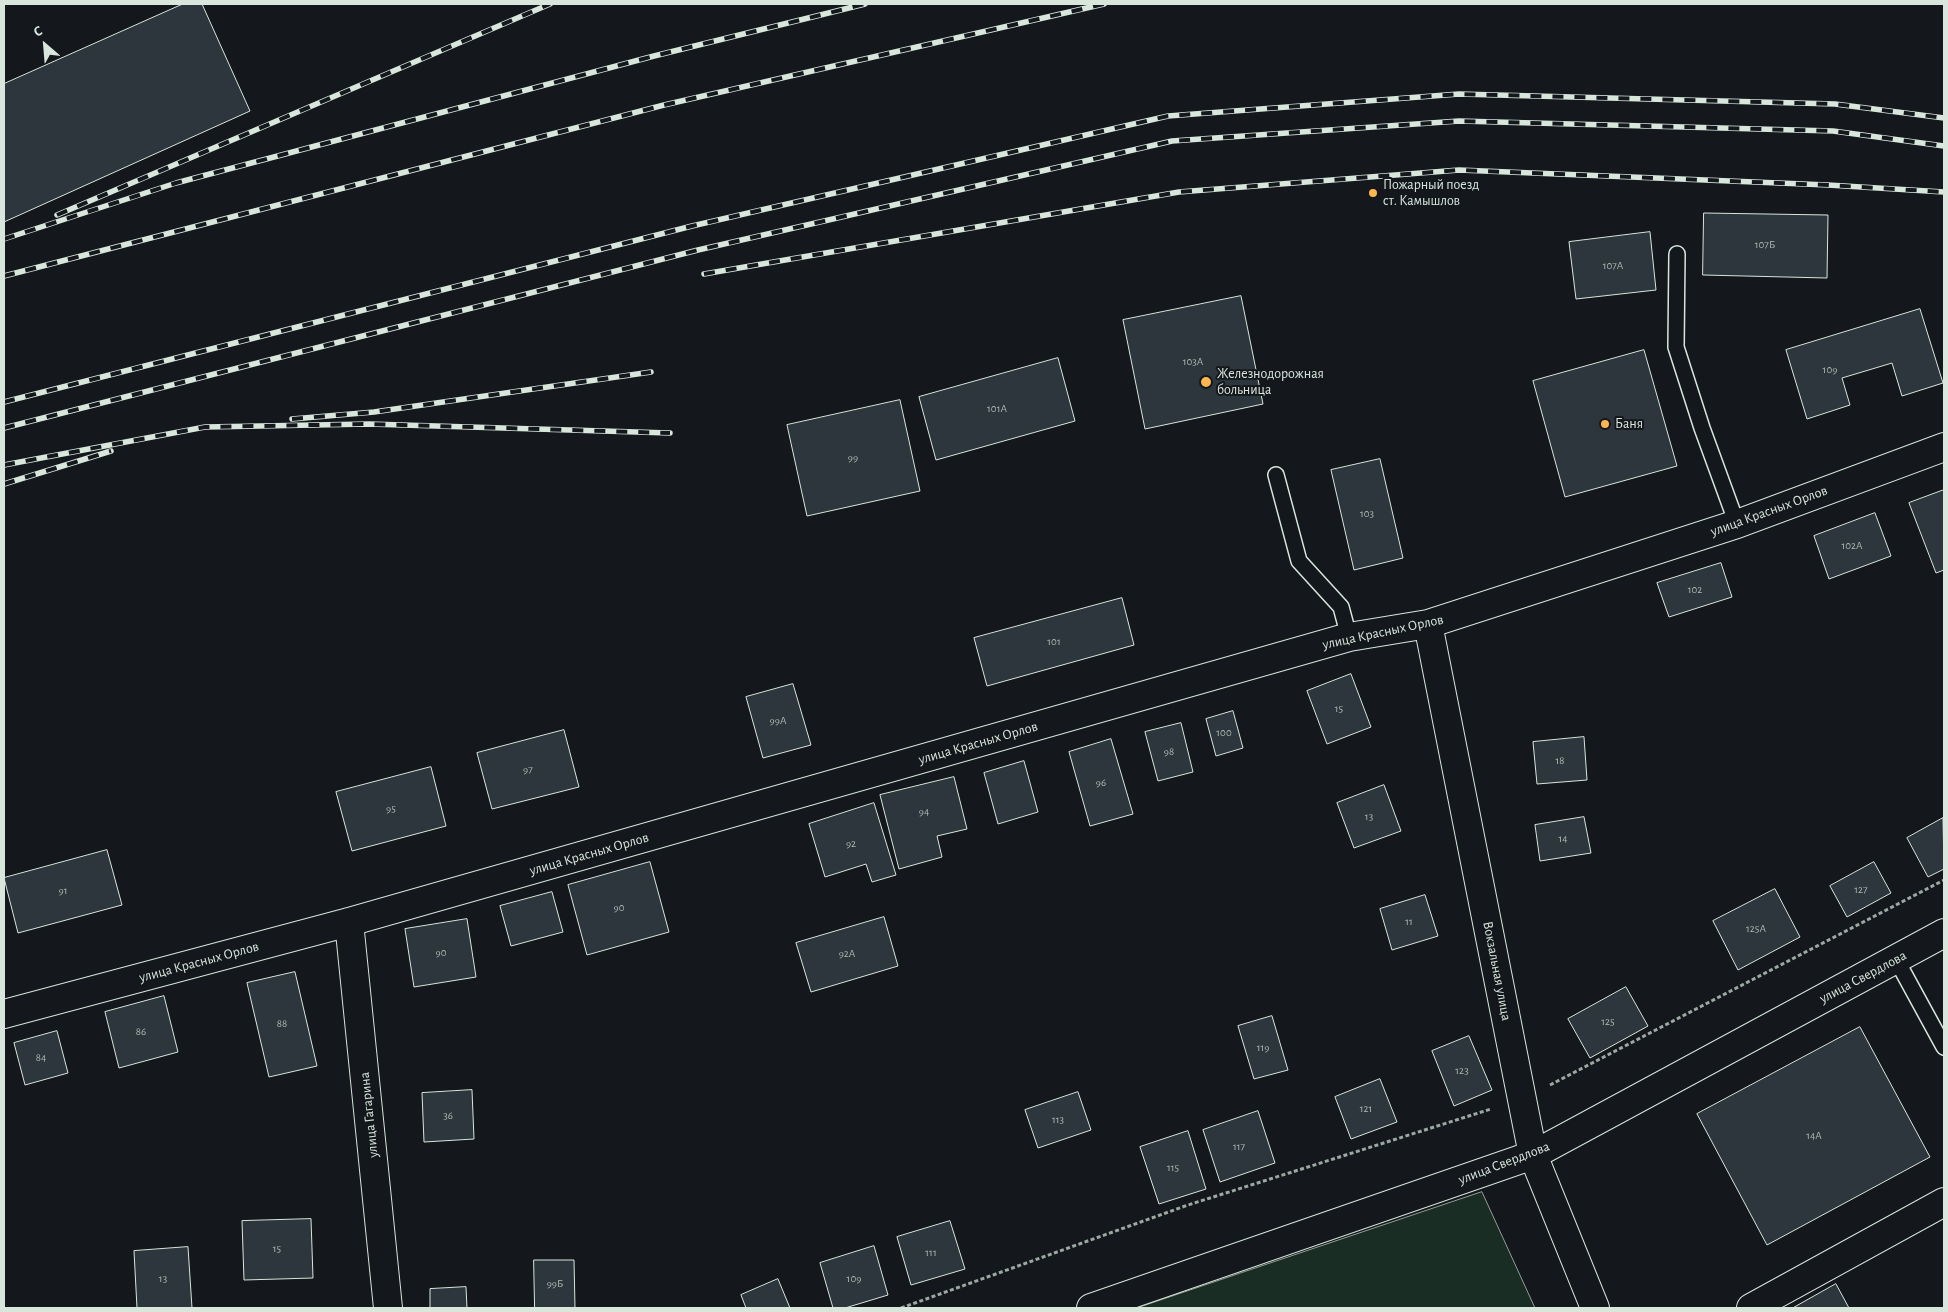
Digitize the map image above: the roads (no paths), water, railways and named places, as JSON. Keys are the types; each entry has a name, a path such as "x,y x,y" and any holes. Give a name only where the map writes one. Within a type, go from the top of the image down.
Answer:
{"street":[{"name":"улица Красных Орлов","path":"4,1014 349,922 1349,637 1428,624 1737,524 1944,447"},
{"name":"Вокзальная улица","path":"1428,624 1533,1155 1595,1308"},
{"name":"улица Гагарина","path":"349,922 388,1308"},
{"name":"улица Свердлова","path":"1092,1308 1533,1155 1944,933"},
{"path":"1751,1308 1944,1202"}],"lane":[{"path":"1677,254 1676,347 1702,428 1737,524"},
{"path":"1276,474 1299,561 1341,607 1349,637"},
{"path":"1896,959 1944,1047"}],"railway":[{"path":"57,215 550,4"},
{"path":"4,239 176,183 654,56 865,4"},
{"path":"4,276 664,105 1104,4"},
{"path":"4,402 692,226 1168,116 1459,94 1835,104 1944,118"},
{"path":"4,428 698,250 1172,141 1459,121 1833,131 1944,146"},
{"path":"704,274 1179,192 1459,170 1828,185 1944,192"},
{"path":"292,419 374,412 651,372"},
{"path":"4,465 205,427 369,424 670,433"},
{"path":"4,484 111,451"}],"place":[{"name":"Пожарный поезд ст. Камышлов","path":"1373,193"},
{"name":"Железнодорожная больница","path":"1206,382"},
{"name":"Баня","path":"1605,424"}]}
